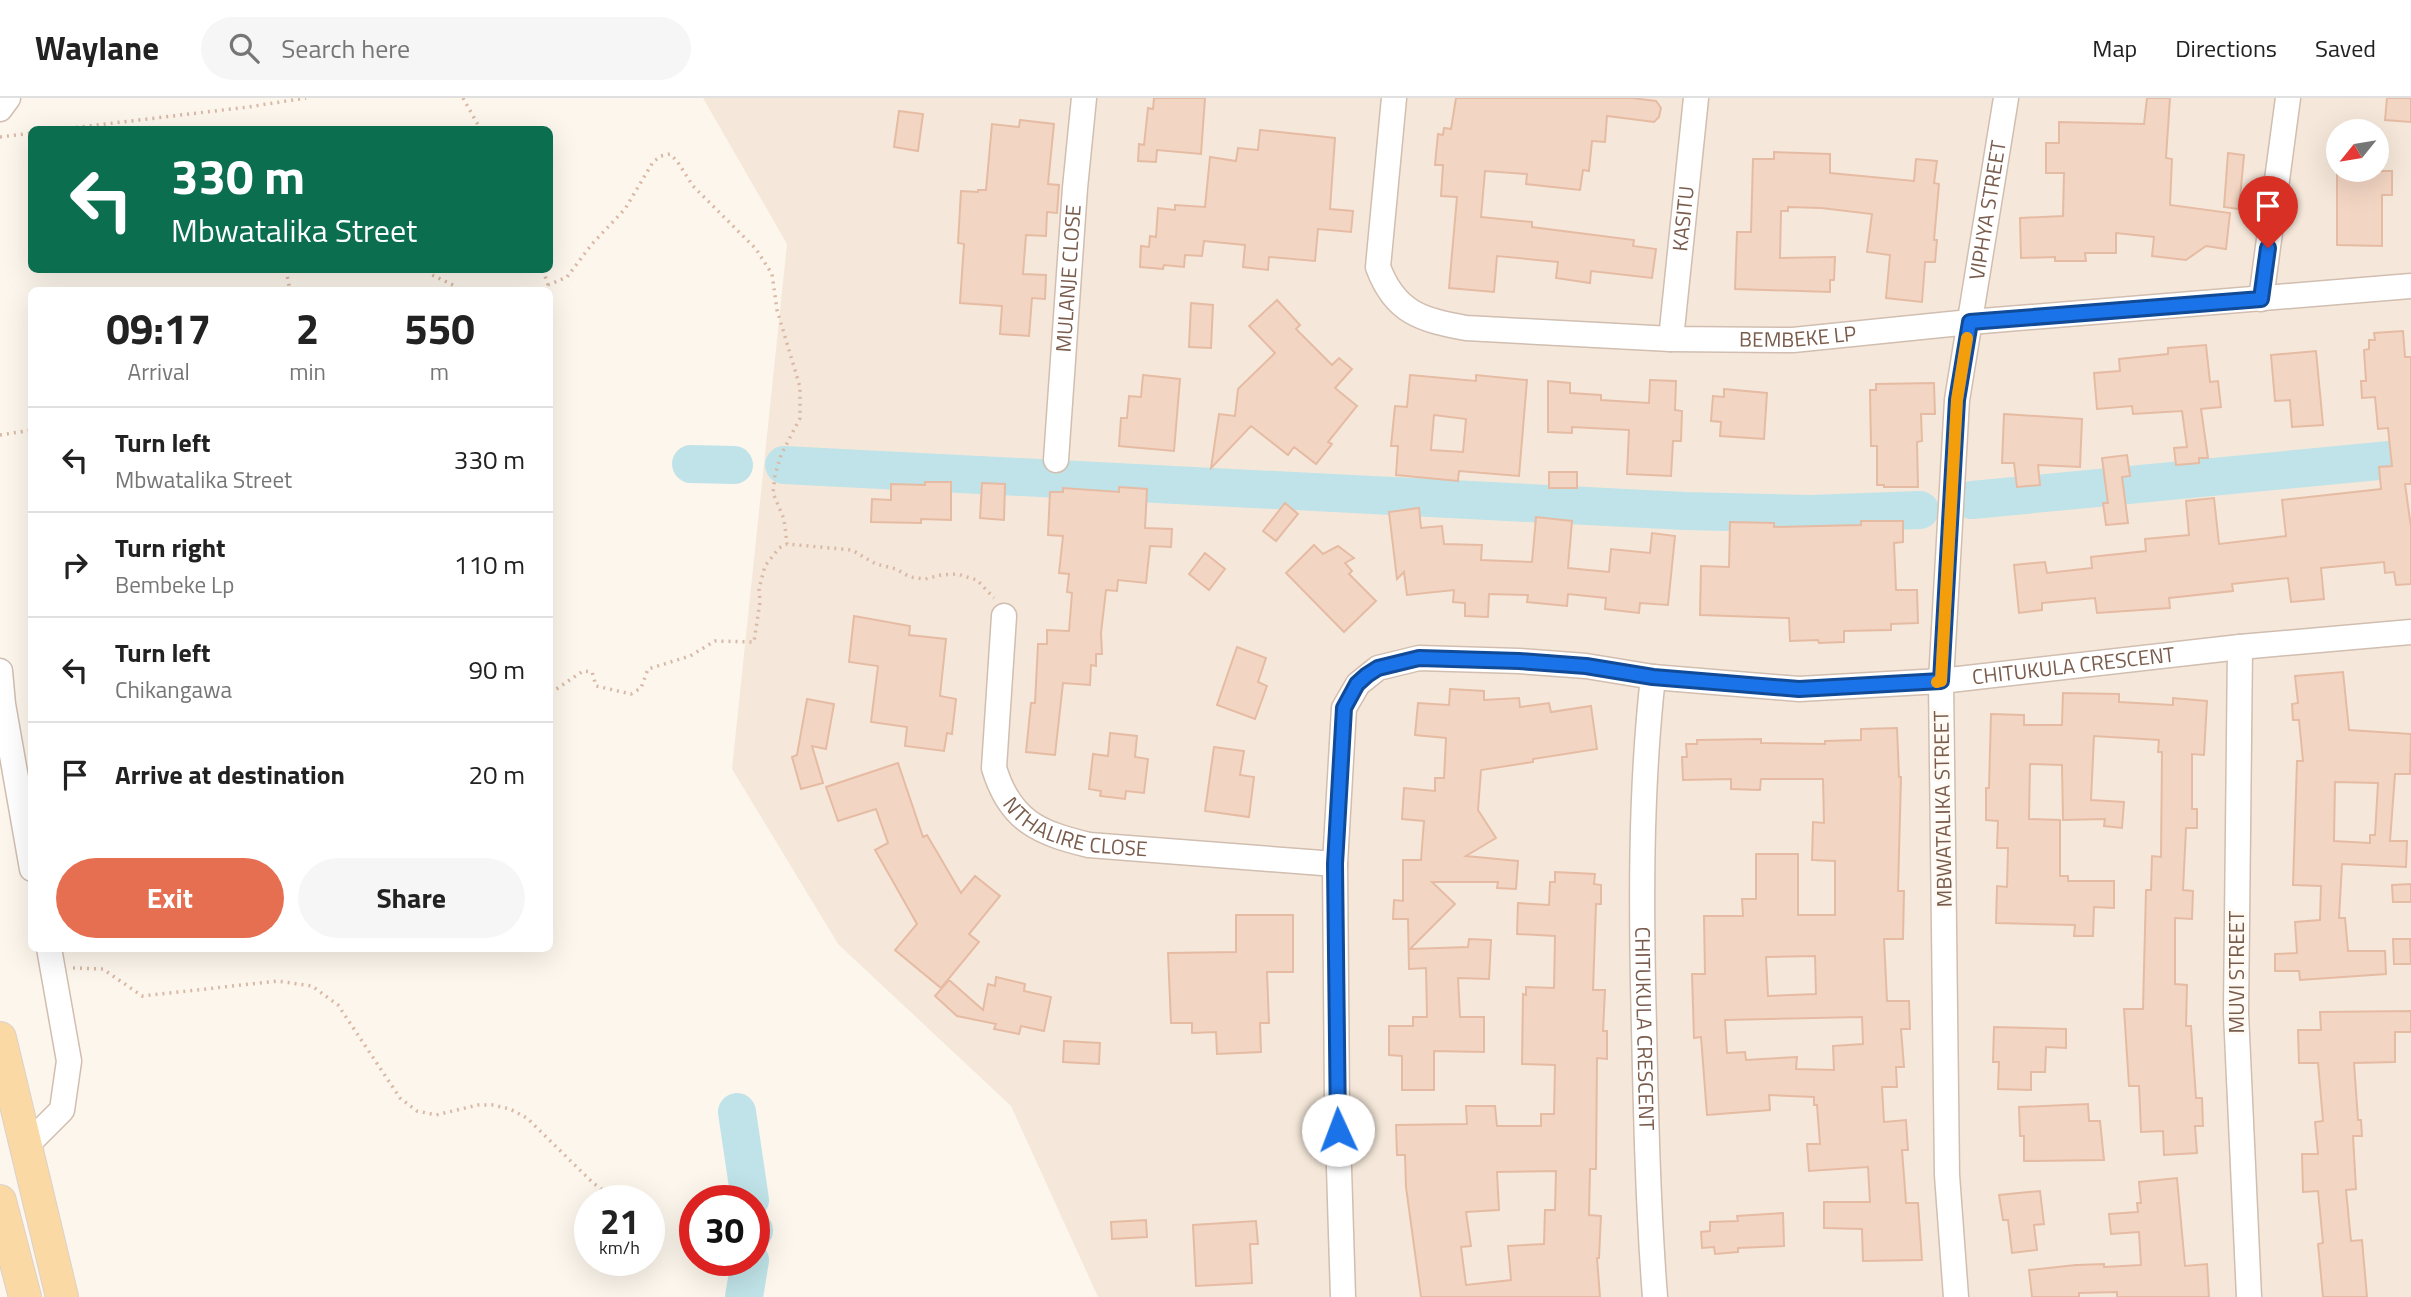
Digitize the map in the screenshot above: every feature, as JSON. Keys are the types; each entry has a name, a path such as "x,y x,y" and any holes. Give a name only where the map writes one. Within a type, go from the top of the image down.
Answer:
{"main road":[{"path":"0,1038 61,1292"},
{"path":"0,1200 25,1295"}],"street":[{"path":"0,109 8,98"},
{"name":"MULANJE CLOSE","path":"1056,460 1084,98"},
{"name":"BEMBEKE LP","path":"1394,98 1378,267 1385,286 1399,303 1412,314 1436,323 1466,328 1671,339 1793,340 1970,322 2411,286"},
{"name":"KASITU","path":"1671,339 1696,98"},
{"name":"VIPHYA STREET","path":"1970,322 2006,98"},
{"path":"2261,299 2288,98"},
{"name":"MBWATALIKA STREET","path":"1956,1297 1947,1175 1941,681 1957,400 1970,322"},
{"name":"NTHALIRE CLOSE","path":"1004,616 994,768 1001,791 1012,807 1032,825 1059,838 1089,845 1335,864"},
{"name":"CHITUKULA CRESCENT","path":"1343,1297 1337,1103 1335,864 1344,708 1357,684 1378,668 1419,658 1519,661 1586,666 1653,677 1799,689 1941,681 2411,632"},
{"name":"MUVI STREET","path":"2240,648 2236,1013 2249,1297"},
{"path":"0,671 3,704 28,846"},
{"name":"CHITUKULA CRESCENT","path":"1653,677 1645,773 1641,921 1648,1197 1655,1297"},
{"path":"27,1145 62,1110 69,1061 51,958"}],"path":[{"path":"88,126 306,98"},
{"path":"463,98 479,126"},
{"path":"0,137 28,134"},
{"path":"544,273 548,285 567,277 592,244 625,209 653,162 662,156 670,155 693,186 756,249 772,274 777,310 800,387 800,418 782,455 775,475 773,493 784,519 787,544"},
{"path":"430,273 455,287"},
{"path":"0,435 28,431"},
{"path":"553,689 583,671 592,672 596,686 631,694 641,688 648,669 690,656 715,641 754,642 760,602 758,589 765,566 779,548 787,544 852,550 876,564 896,569 910,577 925,579 957,574 977,580 990,592 1004,616"},
{"path":"51,958 103,969 142,996 278,981 312,986 338,1005 400,1098 417,1111 436,1115 485,1105 510,1109 527,1118 596,1185"}],"shaded area":[{"path":"703,98 2411,98 2411,1297 1098,1297 1011,1106 838,944 732,769 787,244"}],"building":[{"path":"1154,98 1205,98 1201,154 1157,150 1156,162 1138,161 1139,144 1144,145 1148,108 1153,109"},
{"path":"1456,98 1632,98 1656,101 1661,108 1659,117 1654,122 1607,116 1605,142 1592,141 1589,171 1583,170 1580,190 1526,184 1527,174 1485,171 1481,217 1532,222 1532,227 1634,240 1633,246 1656,249 1652,278 1591,271 1590,283 1556,278 1558,262 1497,256 1494,292 1449,288 1457,197 1441,196 1443,165 1435,165 1438,134 1443,135 1444,128 1451,129"},
{"path":"2147,98 2170,98 2166,158 2172,159 2170,205 2230,213 2226,249 2206,246 2186,260 2152,256 2154,237 2116,233 2116,253 2085,253 2086,261 2055,261 2055,257 2021,258 2020,218 2063,216 2064,173 2046,173 2046,143 2059,143 2059,122 2144,124"},
{"path":"2387,98 2411,98 2411,122 2385,119"},
{"path":"899,111 923,114 918,151 894,147"},
{"path":"1020,120 1054,124 1048,184 1059,185 1057,213 1047,212 1046,236 1026,235 1023,274 1046,275 1045,299 1032,298 1029,336 1000,334 1002,306 960,303 964,244 958,243 961,191 986,190 992,124 1019,127"},
{"path":"1260,130 1335,138 1330,209 1353,211 1351,232 1318,229 1315,261 1269,257 1268,270 1243,267 1245,245 1204,241 1202,256 1185,255 1184,267 1140,267 1141,246 1149,247 1150,236 1156,237 1158,208 1175,210 1175,205 1205,207 1210,157 1236,161 1238,148 1258,150"},
{"path":"1774,152 1830,154 1830,173 1914,181 1916,159 1937,161 1934,183 1939,184 1934,240 1937,240 1935,262 1925,262 1922,302 1886,298 1890,255 1867,252 1872,214 1821,208 1788,207 1788,211 1781,211 1780,258 1835,257 1834,280 1830,280 1830,292 1735,289 1737,232 1751,232 1753,159 1774,159"},
{"path":"2228,153 2244,155 2239,209 2224,207"},
{"path":"2389,171 2392,171 2392,195 2382,195 2382,246 2337,245 2337,182 2389,182"},
{"path":"1277,300 1300,325 1296,329 1332,365 1339,358 1352,369 1335,388 1357,406 1328,442 1332,444 1316,464 1294,447 1288,455 1251,426 1211,468 1219,414 1235,416 1238,389 1275,353 1249,326"},
{"path":"1191,303 1213,305 1211,348 1189,347"},
{"path":"2403,331 2405,357 2411,357 2411,484 2405,484 2411,527 2411,584 2396,585 2394,572 2385,573 2384,562 2321,568 2324,599 2291,602 2288,578 2232,584 2233,591 2169,598 2170,608 2097,613 2095,598 2042,603 2042,610 2019,613 2014,565 2045,562 2047,573 2092,568 2091,557 2146,551 2145,539 2189,535 2186,501 2214,498 2219,544 2286,536 2282,500 2381,489 2379,467 2392,466 2388,428 2378,429 2375,397 2362,398 2361,381 2366,381 2364,350 2369,349 2369,340 2375,340 2374,333"},
{"path":"2206,345 2210,382 2218,381 2221,407 2201,409 2208,458 2199,458 2199,463 2176,465 2174,448 2187,447 2182,411 2133,414 2132,406 2097,409 2094,373 2120,371 2119,359 2168,354 2168,348"},
{"path":"2316,351 2323,425 2292,427 2290,400 2275,401 2271,355"},
{"path":"1143,375 1180,379 1174,451 1119,446 1121,418 1127,418 1129,396 1141,397"},
{"path":"1410,375 1476,381 1476,375 1527,380 1519,476 1459,471 1458,481 1396,475 1398,446 1391,446 1395,406 1407,407","holes":["1434,415 1466,419 1463,452 1431,450"]},
{"path":"1650,380 1676,381 1675,410 1682,411 1681,441 1673,441 1671,476 1627,474 1629,430 1572,427 1572,433 1548,432 1548,381 1570,383 1570,393 1601,395 1601,400 1649,403"},
{"path":"1934,383 1935,414 1921,414 1922,441 1917,442 1918,487 1877,485 1877,446 1871,446 1870,390 1876,390 1876,384"},
{"path":"1724,389 1767,393 1764,439 1720,436 1721,422 1711,421 1713,396 1724,397"},
{"path":"2004,414 2082,419 2080,467 2038,465 2040,485 2017,487 2014,463 2002,463"},
{"path":"2127,455 2130,476 2122,477 2128,523 2106,525 2103,503 2108,503 2102,458"},
{"path":"1549,472 1577,472 1577,488 1549,488"},
{"path":"925,482 951,482 951,520 921,519 921,523 871,522 872,499 891,500 891,484 925,485"},
{"path":"982,483 1005,484 1004,520 980,518"},
{"path":"1119,487 1147,489 1145,528 1172,529 1171,547 1150,546 1146,583 1118,580 1117,591 1106,590 1101,633 1102,654 1096,654 1096,666 1091,665 1090,685 1063,683 1055,755 1026,752 1031,703 1035,703 1038,644 1047,644 1047,630 1069,631 1072,593 1067,592 1069,574 1059,573 1063,536 1048,535 1050,492 1063,492 1063,488 1119,492"},
{"path":"1285,503 1298,514 1276,541 1263,531"},
{"path":"1419,508 1421,528 1442,526 1444,544 1482,545 1481,560 1532,562 1536,517 1572,521 1568,568 1609,572 1611,549 1650,553 1652,533 1675,536 1668,605 1640,603 1639,613 1605,609 1606,598 1568,594 1567,606 1527,602 1528,595 1489,594 1488,617 1465,616 1465,603 1453,602 1454,590 1407,595 1404,572 1397,579 1389,512"},
{"path":"1861,521 1903,521 1903,542 1894,543 1896,590 1917,590 1918,623 1891,624 1891,630 1844,631 1844,642 1819,643 1818,640 1790,641 1789,618 1700,615 1701,566 1729,567 1730,522 1774,523 1774,527 1861,525"},
{"path":"1314,545 1323,554 1338,546 1354,558 1345,563 1352,571 1349,574 1376,601 1344,632 1286,573"},
{"path":"1205,553 1225,569 1209,590 1189,574"},
{"path":"854,616 910,626 909,635 946,639 940,696 956,699 952,734 947,733 944,751 905,746 907,727 871,722 878,666 849,662"},
{"path":"1237,647 1266,658 1258,682 1267,686 1255,719 1217,705"},
{"path":"2343,672 2349,730 2411,734 2410,774 2395,774 2390,841 2407,841 2406,867 2342,864 2339,918 2345,918 2348,951 2385,951 2386,974 2300,980 2299,971 2275,971 2275,954 2297,953 2295,922 2320,920 2321,886 2293,885 2297,761 2303,761 2299,720 2293,720 2292,704 2298,703 2295,676","holes":["2335,782 2378,783 2375,835 2370,835 2370,843 2334,841"]},
{"path":"1450,689 1484,691 1484,700 1519,698 1520,707 1549,703 1551,712 1591,706 1597,749 1481,770 1478,810 1496,838 1466,856 1518,861 1516,889 1497,888 1498,882 1432,882 1455,904 1410,949 1468,947 1469,939 1491,940 1489,979 1458,978 1460,1017 1484,1017 1484,1052 1434,1051 1434,1090 1402,1090 1402,1056 1389,1055 1389,1026 1413,1026 1413,1017 1427,1017 1426,968 1409,969 1408,919 1393,919 1394,900 1403,901 1403,860 1421,860 1424,821 1402,819 1404,788 1435,791 1435,778 1444,778 1446,738 1415,735 1418,703 1449,705"},
{"path":"2063,693 2119,694 2119,702 2173,705 2173,698 2207,701 2204,755 2192,754 2192,809 2197,809 2197,828 2186,828 2183,890 2193,891 2192,919 2175,918 2175,984 2187,985 2186,1026 2191,1026 2196,1098 2202,1098 2203,1126 2195,1126 2197,1153 2164,1155 2163,1131 2141,1132 2139,1086 2129,1086 2124,1009 2143,1009 2146,890 2151,890 2152,856 2161,857 2162,752 2158,752 2159,740 2094,736 2091,800 2124,802 2122,828 2104,826 2105,819 2063,820 2062,765 2030,764 2029,819 2060,820 2060,876 2068,876 2068,881 2114,881 2114,908 2094,907 2093,936 2074,936 2075,925 1996,923 1997,886 2007,887 2008,848 1997,848 1998,821 1986,820 1991,714 2024,715 2024,725 2062,725"},
{"path":"807,699 834,704 826,749 812,746 823,783 801,789 792,757 797,755"},
{"path":"1897,728 1901,777 1898,891 1904,891 1903,939 1884,939 1887,1001 1909,1001 1910,1029 1901,1029 1904,1067 1896,1067 1897,1087 1882,1087 1884,1122 1906,1120 1908,1150 1902,1150 1906,1203 1918,1203 1922,1260 1863,1261 1862,1229 1824,1228 1824,1202 1870,1202 1868,1167 1809,1171 1807,1144 1820,1144 1814,1097 1769,1095 1770,1110 1707,1115 1701,1037 1694,1038 1692,974 1705,974 1704,916 1743,916 1742,899 1756,899 1756,854 1798,854 1798,915 1835,915 1835,861 1812,860 1813,822 1824,823 1823,779 1761,779 1760,790 1731,789 1731,779 1683,780 1682,757 1687,757 1686,744 1697,744 1697,740 1761,739 1761,743 1825,744 1825,741 1861,740 1861,729","holes":["1815,956 1816,994 1768,996 1766,957","1862,1017 1863,1044 1833,1046 1834,1070 1796,1069 1797,1057 1746,1060 1745,1052 1727,1053 1725,1020"]},
{"path":"1110,733 1137,736 1135,757 1148,759 1144,793 1126,791 1125,799 1100,796 1101,791 1089,789 1093,754 1108,756"},
{"path":"1214,747 1244,751 1240,775 1254,777 1249,817 1205,811"},
{"path":"898,763 923,837 927,835 961,893 975,876 1000,896 969,934 979,942 941,988 895,950 917,924 875,850 888,843 876,809 838,821 826,787"},
{"path":"1555,872 1595,874 1594,884 1601,885 1601,904 1596,904 1593,990 1605,990 1603,1031 1607,1031 1607,1059 1597,1058 1596,1169 1590,1169 1589,1215 1601,1216 1597,1258 1600,1297 1421,1297 1406,1187 1405,1155 1397,1155 1396,1125 1467,1124 1466,1106 1495,1106 1497,1126 1541,1126 1541,1114 1554,1114 1555,1065 1522,1064 1523,994 1526,995 1526,987 1554,988 1555,936 1517,934 1518,903 1549,905 1550,882 1555,882","holes":["1556,1171 1555,1210 1545,1210 1544,1244 1508,1246 1511,1280 1466,1285 1461,1247 1471,1246 1466,1212 1499,1210 1497,1172"]},
{"path":"2411,884 2411,902 2393,902 2392,885"},
{"path":"1236,915 1293,915 1293,972 1267,972 1269,1023 1260,1023 1261,1052 1217,1054 1216,1032 1192,1033 1192,1023 1171,1023 1168,953 1236,952"},
{"path":"2393,939 2410,939 2411,964 2394,964"},
{"path":"996,977 1025,984 1024,991 1051,997 1044,1031 1021,1026 1019,1034 994,1029 996,1024 957,1016 935,996 949,980 983,1010 988,984 995,986"},
{"path":"2411,1011 2411,1032 2395,1032 2395,1062 2354,1063 2358,1120 2361,1120 2362,1136 2353,1136 2356,1189 2346,1190 2351,1241 2362,1240 2367,1297 2323,1297 2318,1244 2323,1243 2318,1191 2303,1192 2302,1154 2318,1154 2315,1122 2323,1121 2318,1063 2299,1063 2298,1030 2321,1030 2320,1012"},
{"path":"1994,1027 2066,1029 2066,1048 2046,1047 2045,1072 2031,1072 2031,1090 1998,1089 1999,1062 1993,1062"},
{"path":"1064,1041 1100,1043 1099,1064 1063,1062"},
{"path":"2088,1104 2089,1121 2100,1121 2104,1160 2024,1161 2024,1136 2020,1136 2019,1107"},
{"path":"2177,1178 2185,1266 2207,1264 2209,1297 2117,1297 2117,1292 2079,1293 2079,1297 2032,1297 2029,1270 2076,1265 2141,1265 2139,1232 2111,1234 2109,1214 2138,1212 2137,1203 2141,1203 2139,1182"},
{"path":"2040,1191 2044,1224 2034,1225 2037,1250 2012,1253 2008,1220 2003,1220 1999,1195"},
{"path":"1783,1213 1784,1246 1738,1248 1738,1252 1715,1254 1714,1247 1702,1248 1701,1232 1710,1231 1710,1222 1738,1221 1737,1216"},
{"path":"1146,1220 1147,1237 1112,1239 1111,1222"},
{"path":"1256,1221 1258,1244 1250,1244 1252,1283 1196,1286 1193,1225"}],"waterway":[{"path":"1972,500 2411,458"},
{"path":"691,464 734,465"},
{"path":"784,465 1685,511 1810,514 1920,510"},
{"path":"737,1112 748,1185"},
{"path":"744,1297 747,1276"}],"slow traffic":[{"path":"1937,682 1941,681 1957,400 1967,338"}],"route":[{"path":"1338,1130 1335,864 1344,708 1357,684 1378,668 1419,658 1586,666 1653,677 1799,689 1941,681 1957,400 1970,322 2261,299 2268,248"}]}
